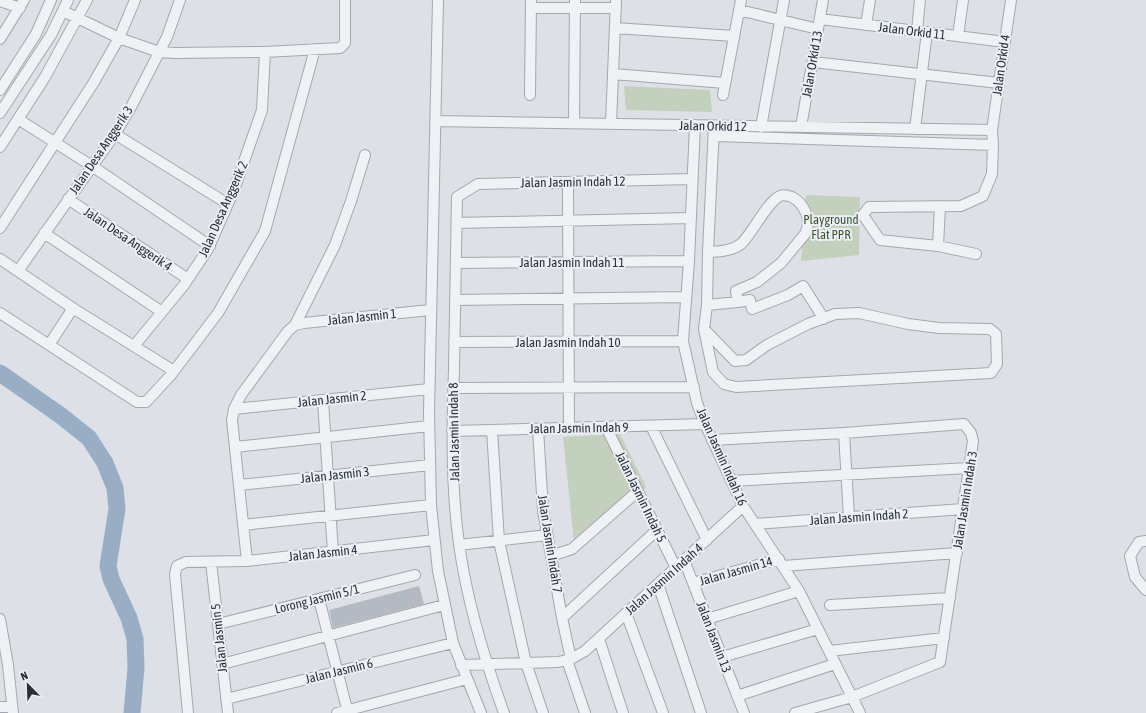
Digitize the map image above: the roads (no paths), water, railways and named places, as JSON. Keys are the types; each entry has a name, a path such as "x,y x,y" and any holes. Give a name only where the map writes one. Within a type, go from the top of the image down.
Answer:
{"street":[{"path":"0,0 22,4 0,38"},
{"path":"0,90 36,34 51,0"},
{"path":"0,113 39,56 68,0"},
{"path":"0,146 45,77 87,0"},
{"path":"0,228 94,82 119,38 135,0"},
{"name":"Jalan Desa Anggerik 3","path":"18,271 115,134 131,107 167,37 180,0"},
{"path":"63,11 119,38 159,52 265,52 340,48 345,44 345,0"},
{"path":"438,0 430,310 429,426 431,504 434,540 444,604 453,643 481,713"},
{"path":"761,127 784,0"},
{"name":"Jalan Orkid 13","path":"801,127 823,0"},
{"path":"866,25 870,0"},
{"path":"915,129 922,74 920,0"},
{"path":"958,36 963,0"},
{"name":"Jalan Orkid 4","path":"938,246 880,240 863,215 869,207 961,206 983,196 992,174 992,130 1011,0"},
{"path":"530,95 531,4 616,4 611,124"},
{"path":"574,123 575,4"},
{"path":"723,95 740,5"},
{"name":"Jalan Orkid 11","path":"740,5 780,20 819,24 866,25 1005,42"},
{"path":"615,28 734,36"},
{"path":"0,313 137,402 146,402 174,371 218,313 265,231 315,49"},
{"name":"Jalan Desa Anggerik 2","path":"134,346 188,279 210,246 228,204 262,110 265,52"},
{"path":"813,62 999,83"},
{"path":"613,74 725,83"},
{"path":"18,119 92,166 210,246"},
{"name":"Jalan Orkid 12","path":"435,121 695,125 714,131 761,127 992,130"},
{"name":"Jalan Jasmin Indah 16","path":"695,125 689,261 683,341 697,403 712,440 743,506 799,591 860,713"},
{"path":"818,139 819,128"},
{"path":"831,128 831,140"},
{"path":"704,329 735,361 746,360 767,345 808,324 836,314 859,313 908,324 939,328 990,329 996,334 997,364 991,374 736,386 724,384 713,372 704,329 707,304 714,131 831,140 993,145"},
{"path":"115,134 228,204"},
{"path":"247,561 232,420 234,409 241,395 288,331 295,325 335,245 351,201 365,155"},
{"name":"Jalan Jasmin Indah 12","path":"457,197 478,184 692,180"},
{"path":"568,182 569,428"},
{"path":"708,252 724,251 740,244 779,196 786,195 794,198 801,204 808,219 805,234 777,267 757,282 736,291 738,302"},
{"name":"Jalan Jasmin Indah 8","path":"457,197 452,431 456,521 459,545 471,606 487,664 504,713"},
{"name":"Jalan Desa Anggerik 4","path":"68,199 188,279"},
{"path":"940,206 938,246 976,254"},
{"path":"457,223 691,218"},
{"path":"44,233 162,312"},
{"path":"0,259 73,308 174,371"},
{"name":"Jalan Jasmin Indah 11","path":"456,263 689,261"},
{"path":"707,304 750,300 752,309 788,295 803,286 824,319"},
{"path":"455,300 568,300 686,297"},
{"path":"49,345 73,308"},
{"name":"Jalan Jasmin 1","path":"295,325 304,322 430,310"},
{"name":"Jalan Jasmin Indah 10","path":"454,342 683,341"},
{"path":"453,388 694,387"},
{"name":"Jalan Jasmin 2","path":"234,409 323,401 429,388"},
{"path":"323,401 333,552"},
{"name":"Jalan Jasmin Indah 9","path":"452,431 705,424"},
{"name":"Jalan Jasmin Indah 3","path":"712,440 844,433 964,424 971,433 973,441 940,662 852,697"},
{"path":"235,447 429,426"},
{"path":"651,426 707,540"},
{"name":"Jalan Jasmin Indah 5","path":"606,427 676,568"},
{"name":"Jalan Jasmin Indah 7","path":"538,429 543,510 547,535 569,660 584,713"},
{"path":"492,430 499,541 526,663 543,713"},
{"path":"844,433 849,517"},
{"name":"Jalan Jasmin 3","path":"239,485 430,465"},
{"path":"731,481 969,468"},
{"path":"551,556 572,549 638,491"},
{"path":"243,525 431,504"},
{"name":"Jalan Jasmin Indah 4","path":"569,660 585,651 599,639 743,506"},
{"name":"Jalan Jasmin Indah 2","path":"755,524 963,509"},
{"path":"562,618 657,530"},
{"path":"459,545 547,535"},
{"name":"Jalan Jasmin 4","path":"188,713 174,574 177,566 186,562 247,561 434,540"},
{"path":"1146,541 1139,542 1130,556 1135,577 1146,590"},
{"name":"Jalan Jasmin 14","path":"693,583 781,562 957,553"},
{"name":"Jalan Jasmin 13","path":"684,560 744,713"},
{"name":"Jalan Jasmin 5","path":"211,562 228,713"},
{"name":"Lorong Jasmin 5/1","path":"218,624 415,575"},
{"path":"658,584 700,713"},
{"path":"707,619 799,591"},
{"path":"830,606 950,598"},
{"path":"319,599 338,671 344,712 467,679"},
{"path":"222,664 444,604"},
{"path":"626,613 663,713"},
{"path":"0,622 4,665 13,710 0,707"},
{"path":"722,657 818,629"},
{"path":"829,651 944,638"},
{"path":"599,639 623,713"},
{"name":"Jalan Jasmin 6","path":"226,699 453,643"},
{"path":"461,665 558,662 569,660"},
{"path":"738,696 835,664"},
{"path":"795,713 852,697"}],"waterway":[{"path":"0,373 60,415 89,438 105,463 115,488 117,509 108,566 111,579 129,618 135,639 136,668 132,713"}],"park label":[{"name":"Playground Flat PPR","path":"831,226"}]}
